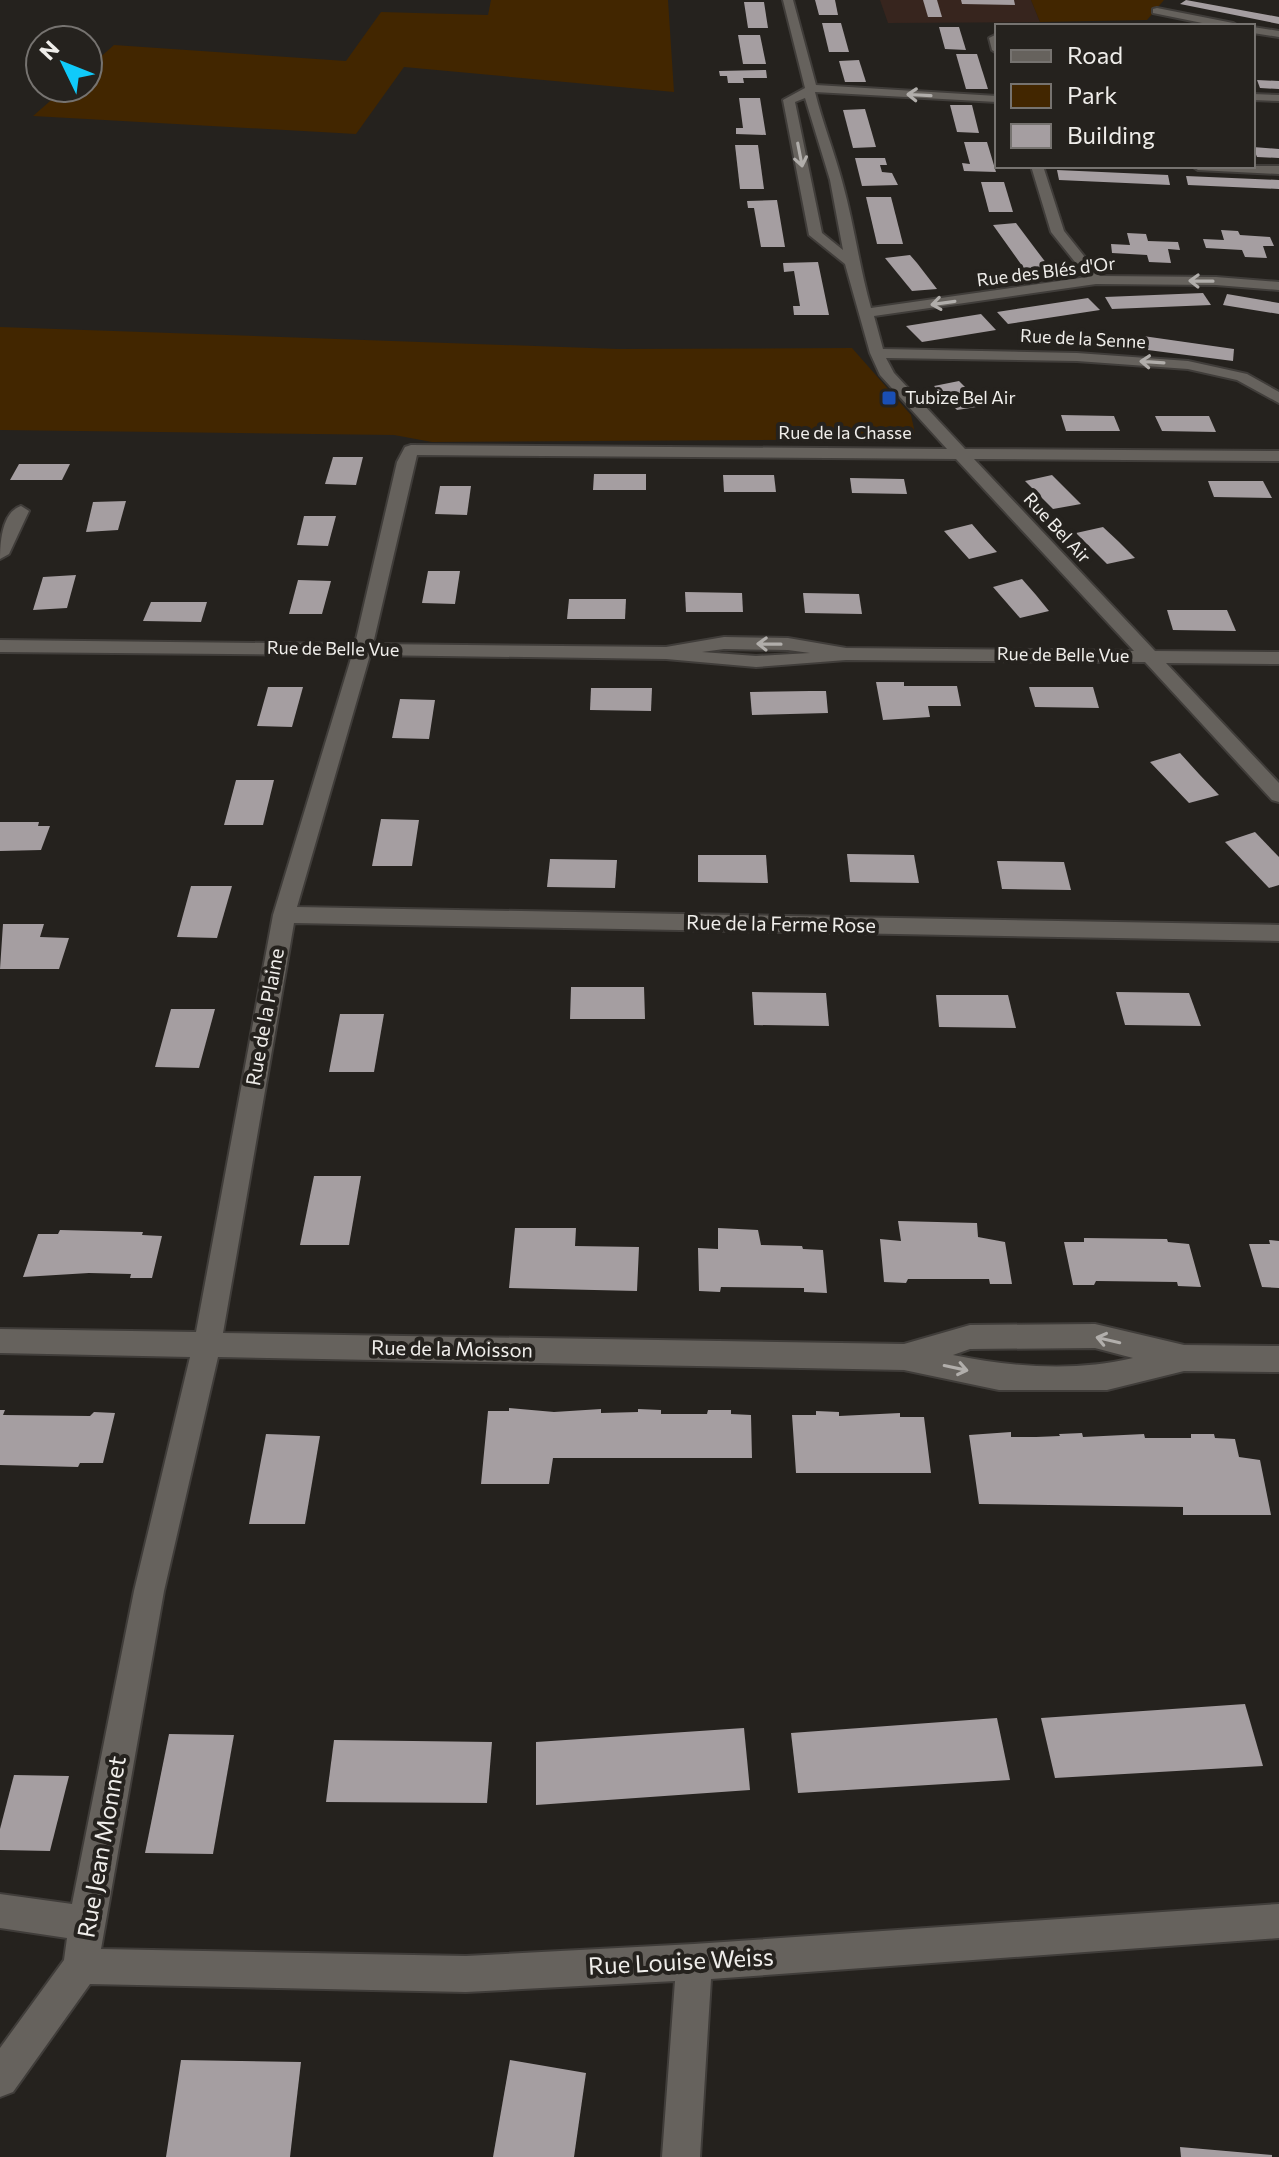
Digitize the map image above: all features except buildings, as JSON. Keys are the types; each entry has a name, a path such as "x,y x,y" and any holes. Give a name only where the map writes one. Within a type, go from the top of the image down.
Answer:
{"street":[{"name":"Rue Bel Air","path":"788,0 836,180 851,262 877,353 887,375 1279,795"},
{"path":"1157,11 1223,24"},
{"path":"1255,30 1279,34"},
{"path":"851,262 816,235 789,100 810,90 995,99"},
{"path":"1255,97 1279,98"},
{"path":"1038,168 1058,232 1096,280"},
{"path":"1238,168 1279,170"},
{"name":"Rue des Blés d'Or","path":"867,313 1096,280 1216,281 1279,286"},
{"name":"Rue de la Senne","path":"877,353 1077,357 1188,365 1242,377 1279,398"},
{"name":"Rue de la Chasse","path":"411,450 1279,456"},
{"name":"Rue de la Plaine","path":"149,1591 207,1345 284,915 363,649 405,462 411,450"},
{"path":"0,554 21,511"},
{"name":"Rue de Belle Vue","path":"0,646 666,653 724,643 788,644 846,654 1279,658"},
{"name":"Rue de la Ferme Rose","path":"284,915 1279,933"},
{"name":"Rue de la Moisson","path":"904,1357 970,1337 1095,1336 1184,1358 1279,1359"},
{"name":"Rue de la Moisson","path":"0,1341 904,1357 999,1377 1107,1377 1184,1358"},
{"name":"Rue Jean Monnet","path":"0,2079 81,1966 86,1923 149,1591"},
{"path":"0,1911 86,1923"},
{"name":"Rue Louise Weiss","path":"81,1966 466,1974 694,1962 1279,1921"},
{"path":"681,2157 694,1962"}],"shaded area":[{"path":"880,0 1031,0 1040,22 888,23"}],"green space":[{"path":"491,0 668,0 674,92 404,67 356,134 33,116 47,104 104,104 104,54 114,45 346,61 381,12 488,15"},
{"path":"1031,0 1164,0 1147,20 1040,22"},
{"path":"0,327 618,349 852,348 911,415 915,433 907,439 432,442 394,435 0,430"}],"place":[{"name":"Tubize Bel Air","path":"889,398"}]}
